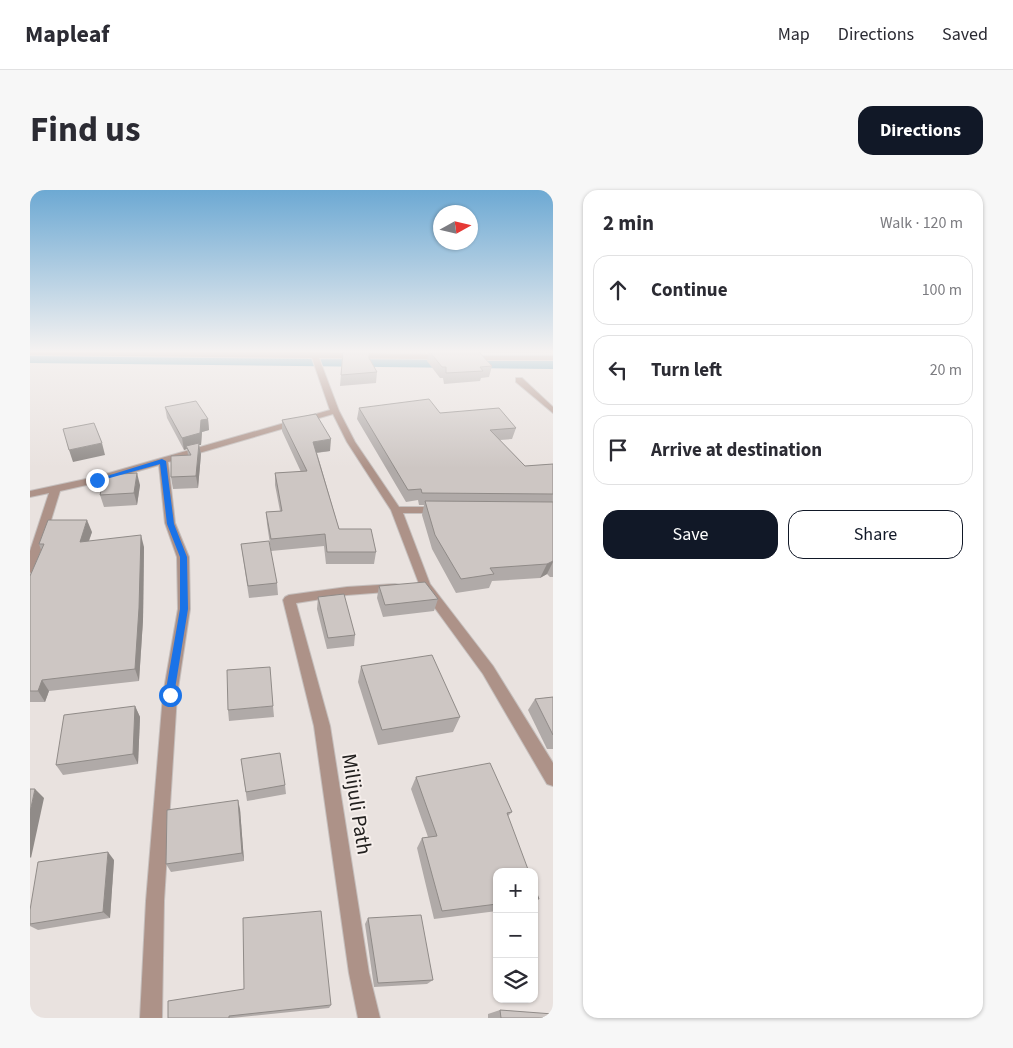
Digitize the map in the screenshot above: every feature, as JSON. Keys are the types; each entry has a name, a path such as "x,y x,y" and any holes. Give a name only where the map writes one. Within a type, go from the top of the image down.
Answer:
{"street":[{"path":"327,391 335,411 351,442 396,510 415,587 488,670 553,778"},
{"path":"530,391 553,412"},
{"path":"30,494 97,480 335,411"},
{"path":"151,1018 155,901 170,695 184,609 183,557 170,524 162,461"},
{"path":"30,570 56,488"},
{"path":"396,510 455,510"},
{"name":"Milijuli Path","path":"369,1018 359,973 322,726 289,600 347,591 415,587"}],"building":[{"path":"429,399 440,413 499,408 516,428 490,430 525,466 553,464 553,494 422,493 421,489 408,490 359,408"},
{"path":"196,401 208,419 201,420 200,433 182,438 165,407"},
{"path":"316,414 331,439 313,442 339,529 371,529 376,552 327,552 325,534 271,539 266,512 282,511 275,473 307,471 282,420"},
{"path":"94,423 102,443 69,450 63,429"},
{"path":"199,443 196,476 171,477 171,456 191,455 186,446"},
{"path":"137,473 134,493 100,495 105,475"},
{"path":"425,501 553,502 553,561 547,564 490,568 494,574 461,579 435,535"},
{"path":"48,520 87,520 80,542 141,535 135,669 42,680 38,691 30,691 30,576 44,544 39,544"},
{"path":"269,541 277,583 248,586 241,544"},
{"path":"425,582 438,599 385,605 379,586"},
{"path":"344,594 355,635 328,638 318,597"},
{"path":"432,655 460,717 382,730 361,666"},
{"path":"270,667 273,706 228,710 227,670"},
{"path":"553,697 553,735 535,699"},
{"path":"135,706 133,754 56,765 64,715"},
{"path":"280,753 285,785 246,792 241,759"},
{"path":"490,763 512,812 507,813 528,868 493,868 493,905 442,911 422,838 437,836 416,777"},
{"path":"30,789 35,789 30,812"},
{"path":"238,800 242,853 166,864 167,810"},
{"path":"108,852 103,912 30,924 30,910 38,862"},
{"path":"321,911 331,1005 229,1016 229,1018 168,1018 168,1001 244,989 243,918"},
{"path":"421,915 433,980 378,983 368,918"},
{"path":"500,1010 553,1014 553,1018 501,1018"}],"route":[{"path":"97,480 162,461 170,524 183,557 184,609 170,695"}]}
